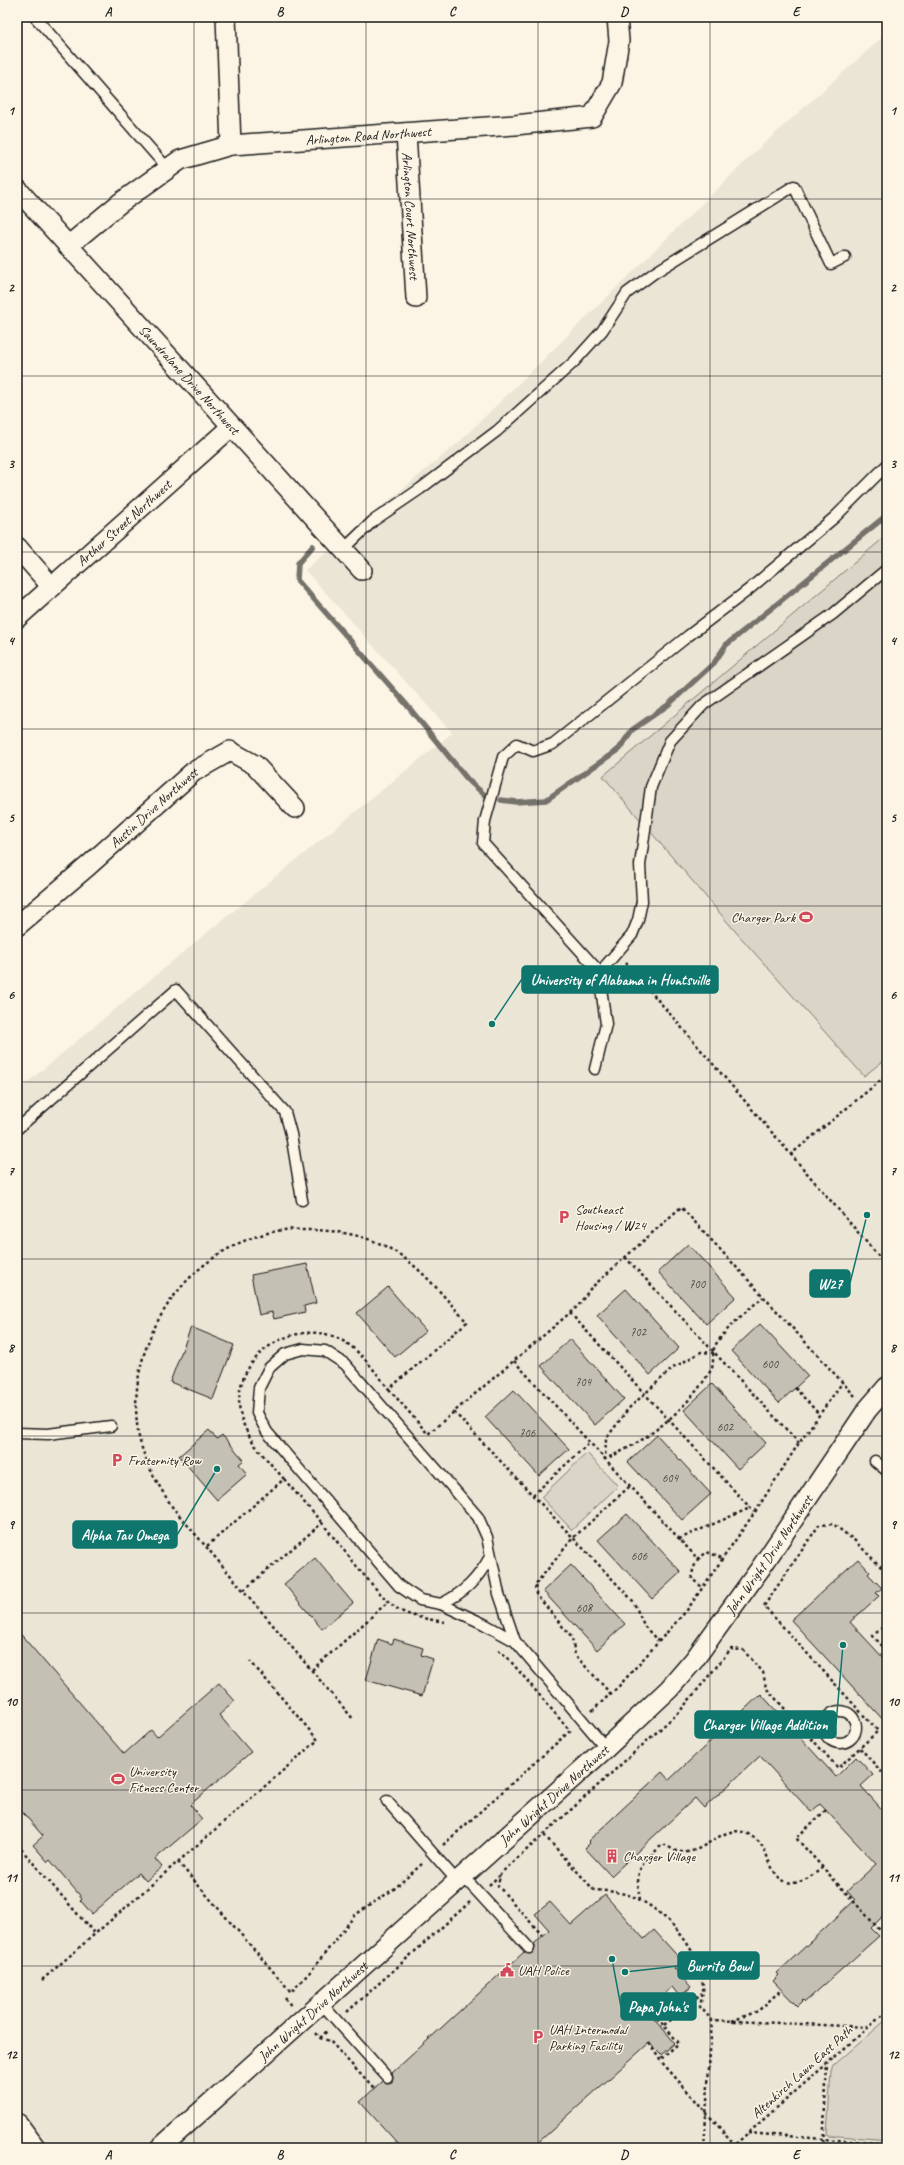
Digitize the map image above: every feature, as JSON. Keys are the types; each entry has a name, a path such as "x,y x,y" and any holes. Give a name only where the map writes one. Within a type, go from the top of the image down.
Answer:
{"main road":[{"path":"17,2125 34,2148"}],"street":[{"path":"226,17 231,145"},
{"name":"Arlington Road Northwest","path":"68,246 120,203 180,160 231,145 515,125 592,117 612,83 619,41 616,17"},
{"name":"Arlington Court Northwest","path":"406,133 416,298"},
{"name":"Saundralane Drive Northwest","path":"17,189 362,570"},
{"name":"Arthur Street Northwest","path":"17,618 231,427"},
{"path":"17,547 52,587"},
{"name":"Austin Drive Northwest","path":"17,926 88,866 193,772 230,751 255,765 295,808"},
{"name":"John Wright Drive Northwest","path":"160,2148 606,1748 669,1689 698,1654 756,1574 867,1410 887,1387"}],"lane":[{"path":"35,17 168,169"},
{"path":"344,549 373,522 420,489 497,431 574,362 602,331 627,292 654,273 794,186 831,264 845,256"},
{"path":"595,1069 606,1024 597,969 483,843 485,821 503,757 517,744 533,751 553,744 688,636 747,591 835,517 887,466"},
{"path":"601,988 606,965 632,935 638,920 642,901 640,865 651,787 670,741 703,706 833,614 887,569"},
{"path":"17,1129 176,990 285,1112 291,1134 302,1200"},
{"path":"515,1641 499,1594 487,1537 478,1517 345,1364 325,1351 303,1349 285,1354 269,1368 259,1388 257,1413 268,1432 399,1586 420,1600 441,1604 484,1624 515,1641 606,1748"},
{"path":"17,1434 48,1434 111,1426"},
{"path":"875,1461 887,1471"},
{"path":"441,1604 460,1595 480,1576 490,1557"},
{"path":"387,1801 433,1854 479,1894 529,1948"},
{"path":"321,2003 387,2077"}],"path":[{"path":"616,952 887,1266"},
{"path":"790,1155 887,1076"},
{"path":"389,1389 428,1434 578,1306 590,1289 681,1207 867,1410"},
{"path":"625,1257 799,1443"},
{"path":"604,1459 628,1449 668,1419 694,1395 712,1369 714,1346 732,1324 763,1297"},
{"path":"570,1312 754,1512"},
{"path":"604,1459 606,1439 628,1409 673,1368 701,1352 714,1353"},
{"path":"514,1361 698,1559"},
{"path":"178,1862 291,1992 311,1971 355,1915 394,1889 583,1720 659,1642 687,1610 799,1443 842,1383"},
{"path":"795,1388 819,1414"},
{"path":"454,1412 633,1601 645,1627 659,1642"},
{"path":"533,1495 590,1442"},
{"path":"284,1479 399,1610 420,1619 451,1624"},
{"path":"610,1694 575,1655 572,1638 536,1594 535,1584 573,1538 630,1486"},
{"path":"679,1539 750,1508"},
{"path":"244,1590 322,1523"},
{"path":"320,2038 680,1711 731,1649 743,1650 763,1672 766,1688 838,1768 878,1731 764,1606 819,1525 833,1524 854,1540 887,1573"},
{"path":"702,1587 692,1579 693,1569 698,1559 707,1552 722,1558"},
{"path":"225,1568 354,1720"},
{"path":"312,1670 390,1601"},
{"path":"887,1623 873,1636 887,1651"},
{"path":"496,1647 507,1657 570,1731"},
{"path":"42,1980 318,1740 250,1661"},
{"path":"860,1748 887,1778"},
{"path":"826,1810 796,1838 887,1938"},
{"path":"640,1901 637,1878 640,1868 662,1844 677,1851 687,1852 705,1846 723,1834 735,1832 746,1833 758,1840 766,1850 773,1870 778,1877 788,1882 800,1883 810,1879 823,1867"},
{"path":"544,1834 594,1890 614,1891 640,1901 672,1926 689,1946 699,1966 703,1986 700,2007 712,2020 868,2027"},
{"path":"21,1849 95,1934"},
{"path":"500,1874 498,1886 543,1936"},
{"path":"730,2021 758,2011 781,1990"},
{"path":"664,2025 702,1993"},
{"path":"285,1998 320,2038 330,2041 374,2089"},
{"name":"Altenkirch Lawn East Path","path":"731,2148 887,2011"},
{"path":"657,2018 679,2043 660,2060"},
{"path":"704,2148 712,2020"},
{"path":"649,2042 660,2060 706,2114 738,2148"},
{"path":"823,2148 827,2063"},
{"path":"748,2133 887,2144"}],"shaded area":[{"path":"887,33 887,2148 17,2148 17,1091 192,945 452,733 305,570 458,443 759,148"},
{"name":"Charger Park","path":"887,535 887,1058 864,1076 735,931 603,776"},
{"path":"587,1453 618,1486 572,1530 541,1497"},
{"path":"887,2019 887,2140 827,2135 831,2071 833,2066"}],"building":[{"path":"688,1244 736,1297 706,1324 658,1272"},
{"path":"307,1264 316,1303 304,1306 305,1312 274,1319 272,1312 259,1315 251,1275"},
{"path":"388,1287 426,1331 395,1357 357,1313"},
{"path":"626,1289 679,1348 650,1375 597,1315"},
{"path":"760,1324 808,1376 779,1403 731,1351"},
{"path":"191,1327 234,1345 213,1399 170,1382"},
{"path":"570,1339 624,1399 595,1425 541,1366"},
{"path":"712,1384 766,1443 738,1469 684,1410"},
{"path":"514,1390 569,1449 539,1476 485,1417"},
{"path":"209,1430 217,1439 222,1435 244,1460 239,1464 247,1474 217,1500 179,1456"},
{"path":"657,1435 711,1494 682,1520 628,1462"},
{"path":"627,1514 681,1572 652,1599 598,1540"},
{"path":"315,1558 353,1603 322,1629 284,1584"},
{"path":"858,1559 870,1572 868,1574 882,1588 876,1593 879,1596 850,1622 887,1662 887,1724 791,1620"},
{"path":"571,1565 625,1624 597,1650 543,1591"},
{"name":"University Fitness Center","path":"17,1630 124,1754 151,1730 157,1737 219,1683 235,1701 219,1715 251,1752 190,1805 202,1819 155,1859 162,1867 146,1881 139,1873 92,1914 80,1900 82,1898 50,1860 48,1862 33,1845 43,1836 17,1806"},
{"path":"378,1639 392,1644 394,1639 423,1648 421,1655 433,1659 422,1696 366,1680"},
{"name":"Charger Village","path":"761,1694 836,1777 856,1757 873,1775 861,1786 887,1815 887,1912 871,1928 879,1936 805,2002 803,2000 797,2006 773,1981 779,1975 777,1973 855,1900 847,1891 876,1864 820,1804 811,1812 760,1756 704,1808 695,1798 611,1876 585,1848 590,1843 588,1841 662,1772 669,1780"},
{"name":"UAH Intermodal Parking Facility","path":"605,1895 644,1939 654,1930 682,1961 674,1968 691,1987 680,1997 672,1987 650,2006 657,2014 653,2017 675,2043 661,2055 649,2043 532,2148 402,2148 360,2102 382,2081 388,2083 392,2082 392,2073 524,1952 530,1954 534,1952 534,1944 549,1930 535,1914 550,1902 571,1925"}],"waterway":[{"path":"501,800 516,802 546,800 619,749 632,730 668,705 714,663 726,645 887,515"},
{"path":"313,546 298,563 297,580 406,704 468,780 486,796"}],"place":[{"name":"Charger Park","path":"806,917"},
{"name":"University of Alabama in Huntsville","path":"492,1024"},
{"name":"W27","path":"867,1215"},
{"name":"Southeast Housing / W24","path":"564,1217"},
{"name":"Fraternity Row","path":"117,1460"},
{"name":"Alpha Tau Omega","path":"217,1469"},
{"name":"Charger Village Addition","path":"843,1645"},
{"name":"University Fitness Center","path":"118,1779"},
{"name":"Charger Village","path":"612,1856"},
{"name":"Papa John's","path":"612,1959"},
{"name":"UAH Police","path":"507,1970"},
{"name":"Burrito Bowl","path":"625,1972"},
{"name":"UAH Intermodal Parking Facility","path":"538,2037"}]}
